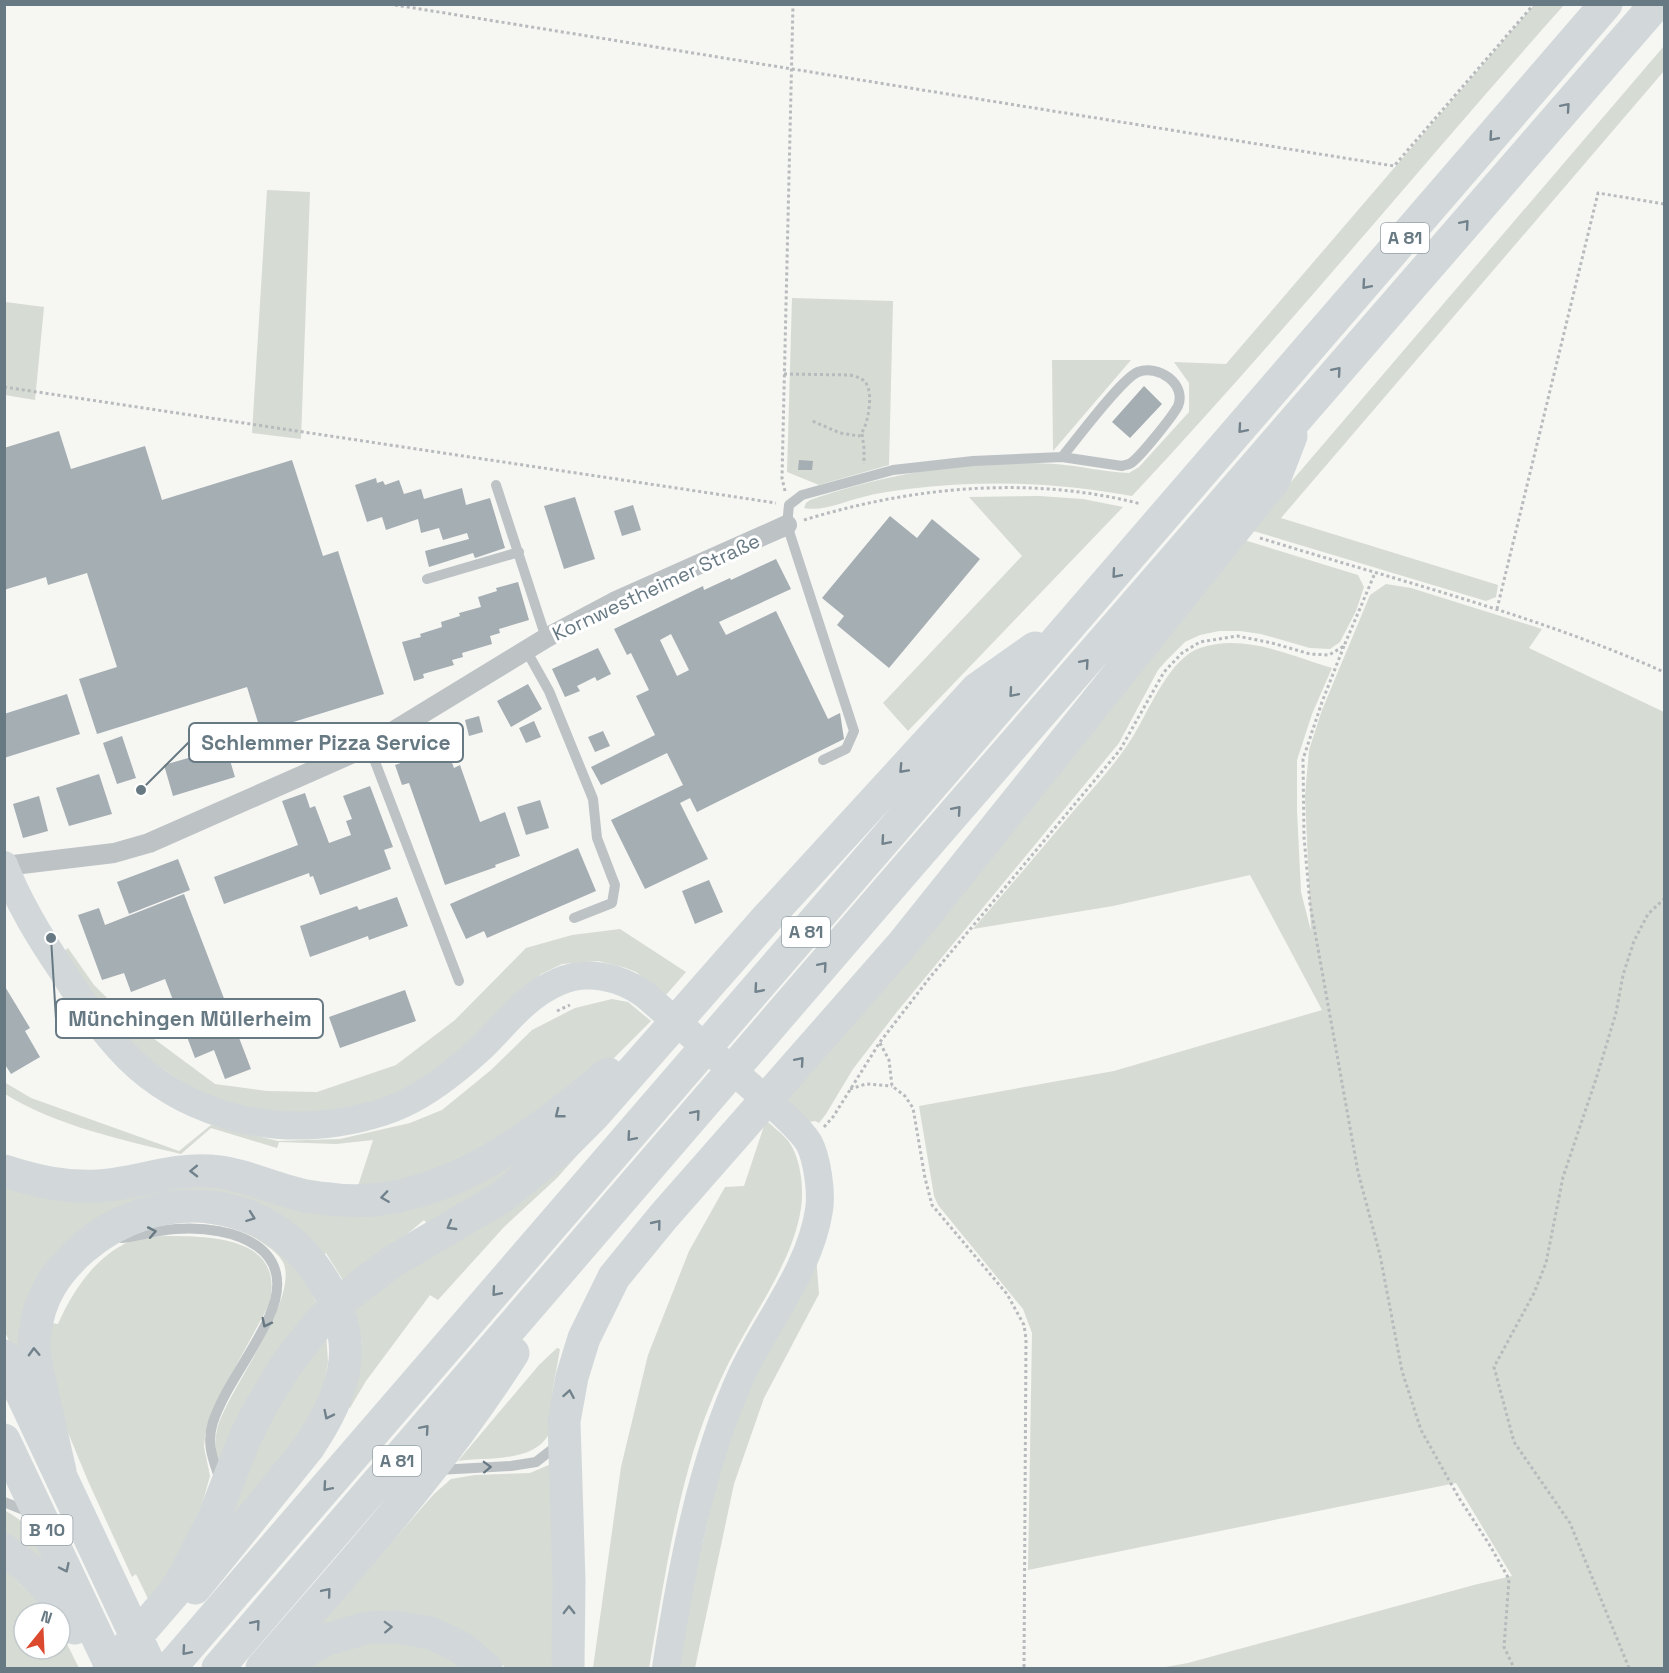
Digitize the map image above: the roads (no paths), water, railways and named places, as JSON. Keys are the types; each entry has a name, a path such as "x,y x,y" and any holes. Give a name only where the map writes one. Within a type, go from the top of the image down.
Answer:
{"highway":[{"name":"A 81","path":"170,1668 1606,4"},
{"name":"A 81","path":"218,1668 576,1254 1204,545 1241,501 1299,416 1656,4"},
{"path":"568,1668 569,1581 564,1421 572,1377 584,1338 614,1277 663,1217 900,946 1204,545"},
{"path":"110,1668 173,1594 183,1578 202,1543 244,1440 267,1394 318,1324 348,1296 390,1263 502,1197 560,1149 594,1115 768,917 978,689 1078,618"},
{"path":"4,1171 38,1182 100,1186 183,1172 210,1171 246,1177 300,1195 333,1200 365,1200 398,1195 435,1185 506,1151 547,1124 621,1063 669,1031"},
{"path":"60,1471 36,1369 34,1335 43,1298 50,1284 67,1262 94,1238 120,1223 151,1212 180,1206 208,1207 254,1217 290,1240 313,1264 330,1292 342,1327 345,1360 333,1406 308,1448 191,1593 125,1668"},
{"path":"262,1668 411,1494 465,1424 576,1254"},
{"name":"B 10","path":"4,1356 151,1668"},
{"name":"B 10","path":"4,1440 42,1519 84,1626 110,1668"},
{"path":"4,1550 43,1582 61,1604 84,1626 97,1668"},
{"path":"262,1668 294,1658 325,1640 366,1628 397,1627 441,1637 460,1647 486,1668"}],"street":[{"name":"Kornwestheimer Straße","path":"5,866 114,853 149,843 369,746 546,638 614,602 787,525"},
{"path":"5,866 18,899 46,946 86,1009 121,1050 157,1082 186,1100 217,1113 262,1123 296,1126 335,1123 401,1105 432,1088 480,1049 539,992 560,981 580,976 599,976 619,980 644,994 785,1116 805,1138 820,1190 817,1224 805,1257 742,1374 723,1420 707,1468 694,1523 666,1668"}],"lane":[{"path":"823,760 846,749 854,731 787,525 789,505 802,495 904,468 1062,457 1122,466 1131,463 1178,405 1179,391 1173,381 1160,372 1139,372 1125,381 1062,457"},
{"path":"496,485 546,638"},
{"path":"427,579 519,552"},
{"path":"526,650 549,691 593,799 597,838 615,885 612,903 574,918"},
{"path":"369,746 459,981"},
{"path":"94,1238 124,1238 175,1228 220,1231 237,1235 252,1244 270,1257 276,1268 277,1291 269,1318 213,1423 210,1454 223,1496"},
{"path":"428,1471 510,1466 536,1462 565,1438"},
{"path":"4,1502 42,1519"}],"place":[{"name":"Schlemmer Pizza Service","path":"141,790"},
{"name":"Münchingen Müllerheim","path":"51,938"}]}
